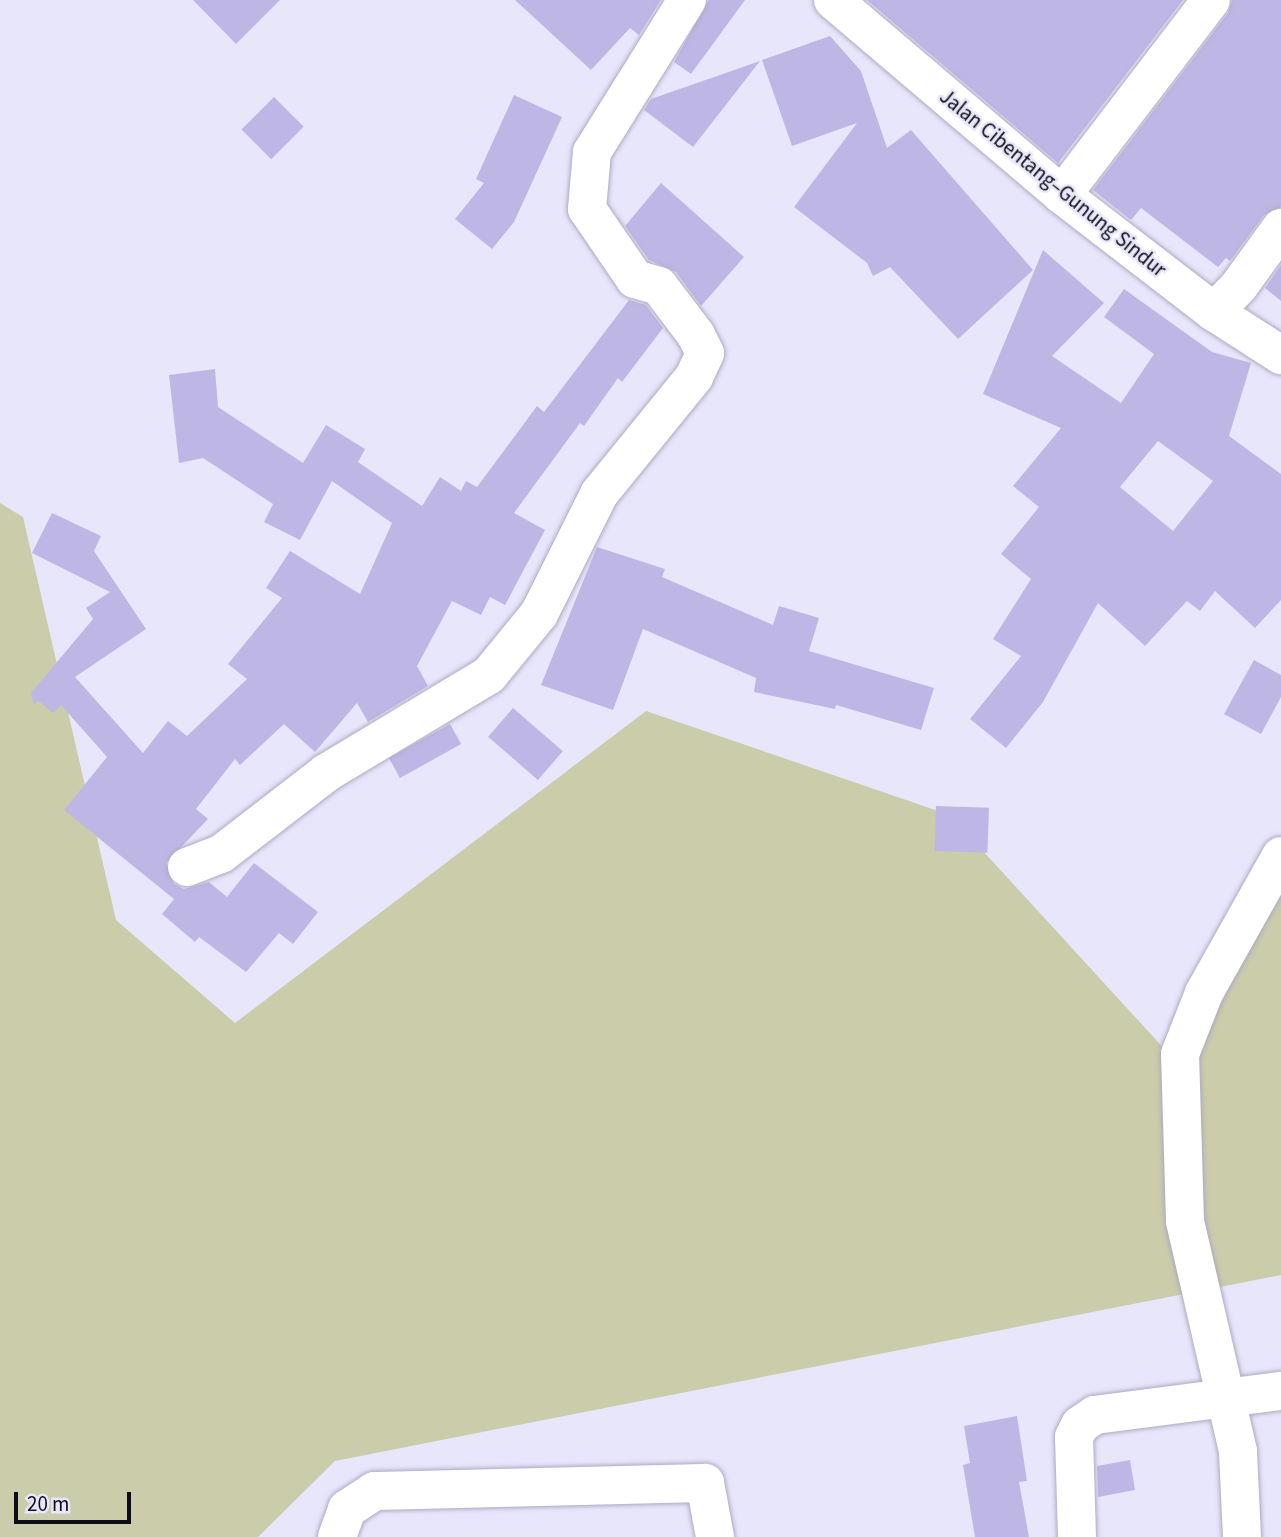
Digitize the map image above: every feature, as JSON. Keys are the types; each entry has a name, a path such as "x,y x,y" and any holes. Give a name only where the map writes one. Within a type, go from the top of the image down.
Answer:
{"street":[{"path":"187,867 221,854 326,773 489,675 539,614 599,494 694,377 705,353 696,335 659,286 635,279 587,209 592,152 687,0"},
{"name":"Jalan Cibentang–Gunung Sindur","path":"833,0 1062,195 1214,313 1281,355"},
{"path":"1062,195 1212,0"},
{"path":"1214,313 1239,286 1281,228"},
{"path":"1242,1537 1238,1451 1185,1221 1180,1054 1204,993 1281,856"},
{"path":"1077,1537 1074,1437 1080,1425 1095,1415 1225,1395 1281,1391"},
{"path":"337,1537 347,1508 374,1491 705,1483 715,1537"}],"green space":[{"path":"0,503 23,517 116,920 235,1023 646,711 950,815 1169,1054 1281,840 1281,1275 335,1461 258,1537 0,1537"}],"building":[{"path":"193,0 280,0 236,44"},
{"path":"515,0 661,0 639,35 630,28 591,70"},
{"path":"709,0 745,0 691,74 674,62"},
{"path":"867,0 1183,0 1058,163"},
{"path":"1232,0 1281,0 1281,207 1264,215 1230,261 1226,258 1218,267 1141,208 1131,220 1093,190 1228,13"},
{"path":"830,36 861,71 887,148 911,130 1033,270 958,339 890,267 873,276 867,263 794,207 857,123 792,146 762,60"},
{"path":"760,61 693,147 644,110 651,99"},
{"path":"514,95 562,117 514,222 492,249 455,219 484,183 476,179"},
{"path":"274,97 304,127 271,159 241,130"},
{"path":"661,183 744,257 701,306 676,272 649,260 625,226"},
{"path":"1043,250 1104,303 1052,356 1121,403 1154,354 1104,317 1124,289 1212,352 1251,363 1229,436 1281,474 1281,600 1255,628 1215,591 1200,611 1187,601 1145,646 1098,603 1043,702 1006,748 970,719 1021,656 993,639 1031,579 1001,554 1039,507 1013,486 1061,428 983,394","holes":["1158,441 1213,481 1173,531 1120,487"]},
{"path":"1281,265 1281,301 1265,288"},
{"path":"629,300 646,305 663,328 622,382 618,378 584,426 580,423 514,513 545,530 505,605 490,597 481,615 452,601 417,666 428,686 368,722 357,703 315,752 284,724 240,765 235,759 196,809 208,819 166,863 174,884 184,889 209,882 227,897 254,863 318,912 293,944 279,933 246,972 199,937 195,942 162,914 174,899 64,810 107,757 61,705 53,713 39,701 34,704 31,693 93,619 86,608 110,592 32,553 52,513 101,536 94,551 146,629 75,677 143,753 168,721 187,736 247,679 228,664 282,598 266,588 290,551 360,594 392,523 332,481 300,540 264,522 273,504 203,458 179,463 169,375 215,369 218,407 303,463 326,425 365,449 358,462 422,506 440,477 461,491 466,481 477,487 537,406 544,412"},
{"path":"597,547 665,569 662,577 773,625 779,606 819,618 809,651 934,688 921,730 836,705 835,709 754,692 756,678 643,629 613,710 541,685"},
{"path":"1254,660 1281,675 1281,697 1261,734 1224,714"},
{"path":"513,708 563,751 538,780 488,737"},
{"path":"450,724 461,744 400,778 389,758"},
{"path":"936,806 989,808 987,853 934,851"},
{"path":"1017,1416 1027,1481 1019,1482 1029,1537 975,1537 963,1465 970,1463 964,1426"},
{"path":"1130,1460 1135,1490 1098,1497 1097,1466"}]}
